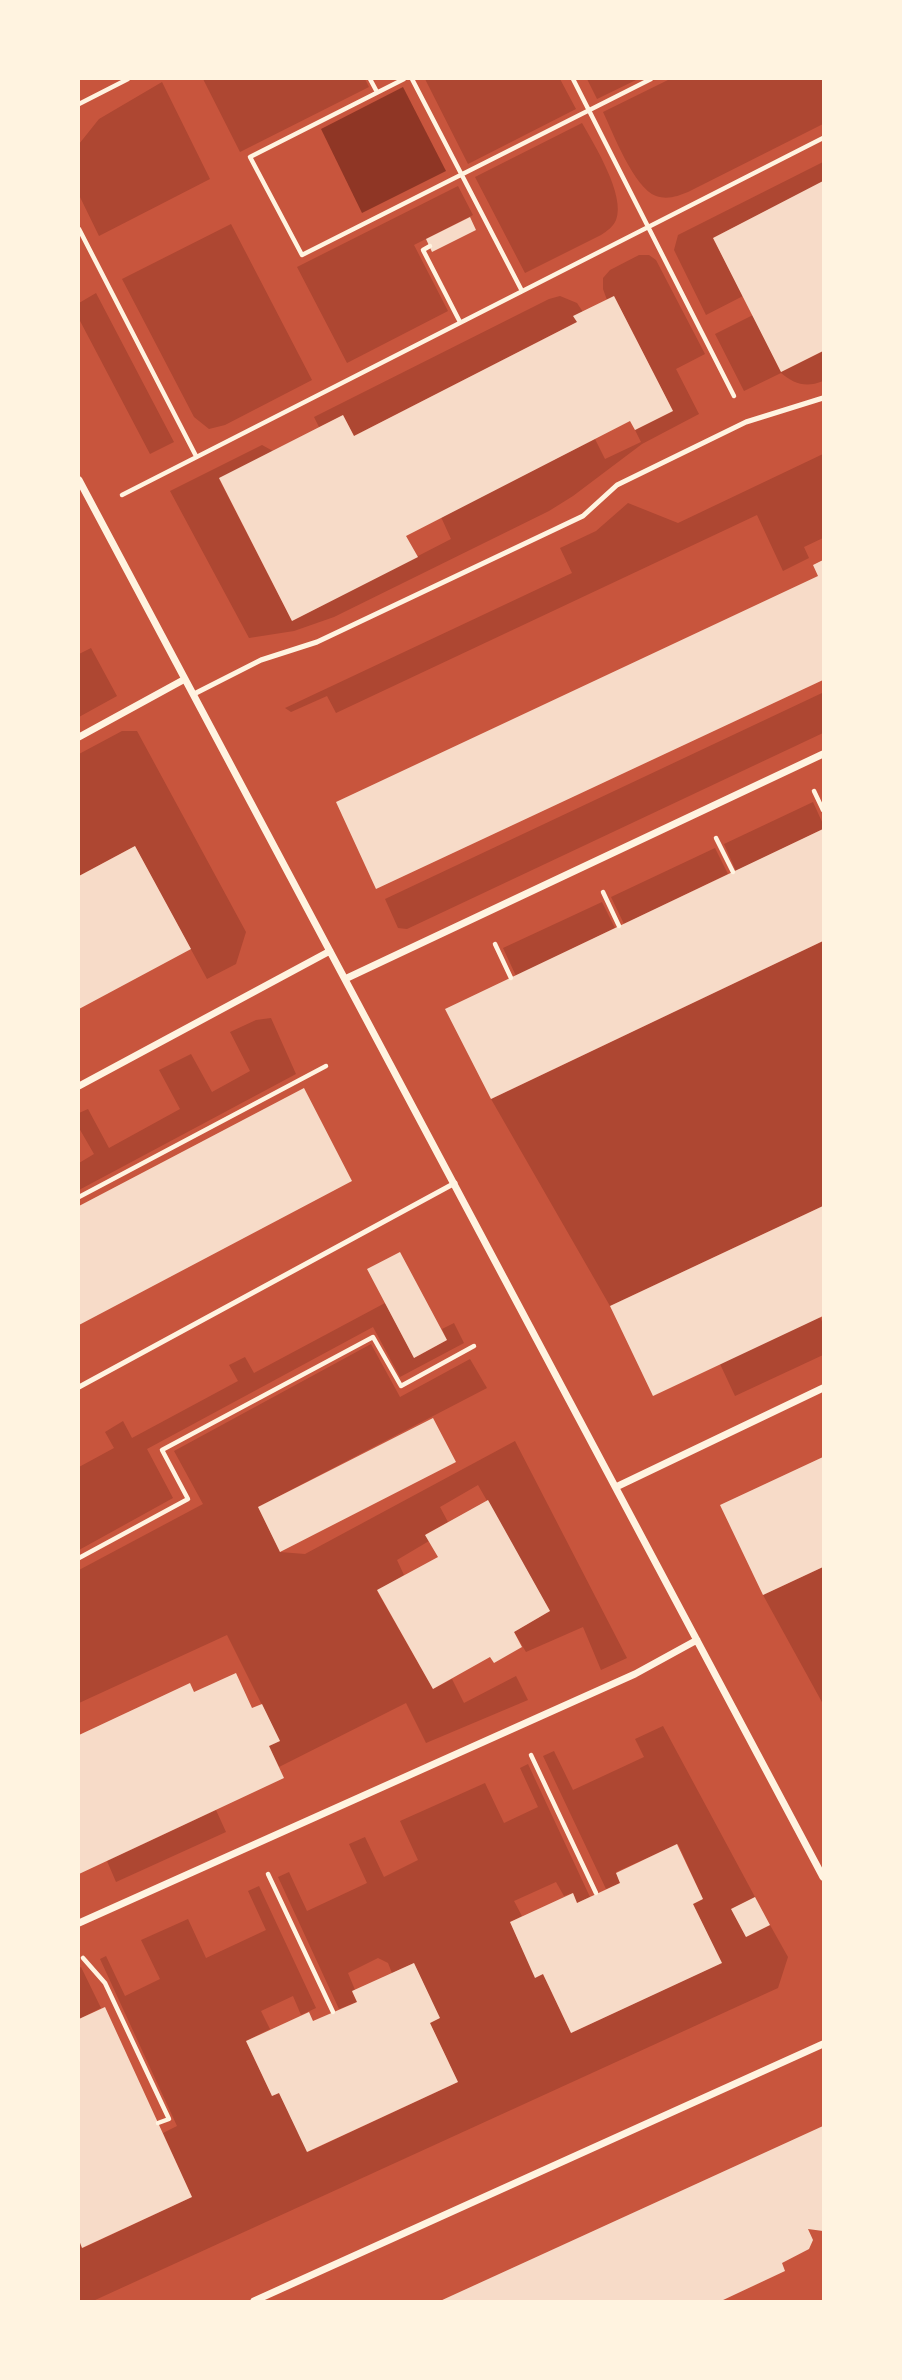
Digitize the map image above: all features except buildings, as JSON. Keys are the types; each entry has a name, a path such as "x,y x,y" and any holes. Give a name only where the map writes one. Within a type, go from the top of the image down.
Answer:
{"street":[{"path":"79,480 823,1877"},
{"path":"79,737 185,679"},
{"path":"345,979 823,754"},
{"path":"79,1086 330,951"},
{"path":"617,1487 823,1388"},
{"path":"79,1923 635,1674 697,1640"},
{"path":"254,2301 823,2044"}],"lane":[{"path":"194,694 261,660 317,642 583,516 617,485 746,422 823,398"},
{"path":"79,1387 455,1183"}],"path":[{"path":"79,104 128,79"},
{"path":"370,79 377,92"},
{"path":"404,79 250,157 302,255 651,79"},
{"path":"412,79 522,291"},
{"path":"573,79 746,422"},
{"path":"95,510 823,138"},
{"path":"79,229 197,456"},
{"path":"430,246 422,250 460,322"},
{"path":"814,790 823,810"},
{"path":"716,837 733,872"},
{"path":"603,892 619,926"},
{"path":"494,943 511,978"},
{"path":"79,1197 326,1066"},
{"path":"79,1558 188,1499 162,1450 373,1337 401,1386 474,1346"},
{"path":"531,1754 597,1894"},
{"path":"268,1874 333,2012"},
{"path":"83,1958 105,1983 169,2119 158,2123"}],"shaded area":[{"path":"203,79 365,79 369,87 240,152"},
{"path":"425,79 560,79 576,109 468,164"},
{"path":"587,79 638,79 597,99"},
{"path":"670,79 823,79 823,124 688,192 669,198 656,196 648,191 632,171 603,112"},
{"path":"162,82 210,179 99,236 79,195 79,144 99,119"},
{"path":"403,87 446,171 362,213 321,129"},
{"path":"582,123 613,184 618,210 616,220 612,227 601,235 525,273 475,177"},
{"path":"823,162 823,182 713,238 743,296 706,315 674,250 678,235"},
{"path":"458,186 473,215 414,245 448,311 347,363 297,267"},
{"path":"231,224 312,380 225,425 209,429 194,417 122,279"},
{"path":"639,255 649,255 656,260 705,354 676,369 699,414 642,444 549,511 334,617 294,631 249,638 170,491 262,445 273,451 219,479 292,621 451,539 441,517 595,439 605,459 641,442 635,430 673,411 614,296 607,300 603,289 603,278 610,270"},
{"path":"96,293 174,442 150,454 79,319 79,303"},
{"path":"560,296 577,303 583,312 577,322 354,436 343,415 319,427 314,417 549,299"},
{"path":"753,315 781,372 823,351 823,381 800,384 781,373 744,391 715,334"},
{"path":"823,454 823,538 804,547 809,558 783,571 757,515 336,713 327,696 291,712 285,708 572,573 560,548 596,531 628,503 678,523"},
{"path":"91,648 117,696 79,717 79,654"},
{"path":"822,693 823,733 407,929 398,928 385,899"},
{"path":"122,731 137,731 246,932 236,964 207,979 135,846 79,876 79,754"},
{"path":"813,802 823,829 736,871 724,844"},
{"path":"715,848 728,874 624,924 611,897"},
{"path":"602,902 615,928 516,976 503,948"},
{"path":"823,941 823,1206 610,1306 491,1099"},
{"path":"271,1018 296,1074 79,1190 79,1163 94,1154 79,1128 79,1113 88,1109 109,1148 180,1109 159,1070 191,1054 212,1092 250,1071 230,1032 256,1020"},
{"path":"385,1303 414,1358 447,1340 442,1329 454,1323 464,1343 400,1377 373,1327 147,1449 173,1498 79,1550 79,1467 114,1448 105,1432 123,1421 132,1438 238,1381 229,1365 245,1357 254,1373"},
{"path":"820,1317 823,1324 823,1355 735,1396 720,1364"},
{"path":"371,1344 400,1397 470,1359 487,1388 258,1507 280,1552 305,1554 515,1441 627,1658 601,1670 583,1627 526,1652 514,1632 550,1611 478,1485 440,1507 448,1522 426,1534 429,1541 397,1560 404,1575 377,1591 433,1689 452,1679 464,1703 516,1676 528,1700 426,1743 406,1703 279,1767 269,1746 280,1741 227,1635 79,1703 79,1570 203,1504 174,1451"},
{"path":"823,1567 823,1704 763,1595"},
{"path":"663,1726 755,1897 731,1909 746,1937 770,1925 788,1957 778,1988 93,2301 79,2301 79,2241 83,2248 192,2197 163,2133 177,2126 100,1959 106,1956 125,1996 160,1979 141,1940 188,1919 206,1958 266,1930 248,1891 259,1886 316,2008 301,2015 293,1996 261,2011 270,2029 246,2041 272,2096 279,2093 308,2152 458,2082 430,2023 439,2018 414,1963 392,1973 388,1963 378,1958 348,1973 357,2002 339,2009 278,1877 289,1872 307,1911 367,1883 349,1844 365,1837 384,1877 418,1860 400,1821 485,1783 504,1823 538,1807 520,1768 528,1764 590,1897 577,1903 573,1893 564,1896 556,1882 514,1901 522,1916 510,1922 535,1977 543,1974 571,2033 721,1963 693,1904 703,1899 678,1844 616,1872 620,1883 606,1889 543,1756 554,1751 573,1790 644,1757 635,1739"},
{"path":"216,1810 226,1832 116,1882 107,1861"},
{"path":"81,1967 101,2008 79,2019 79,1968"}]}
